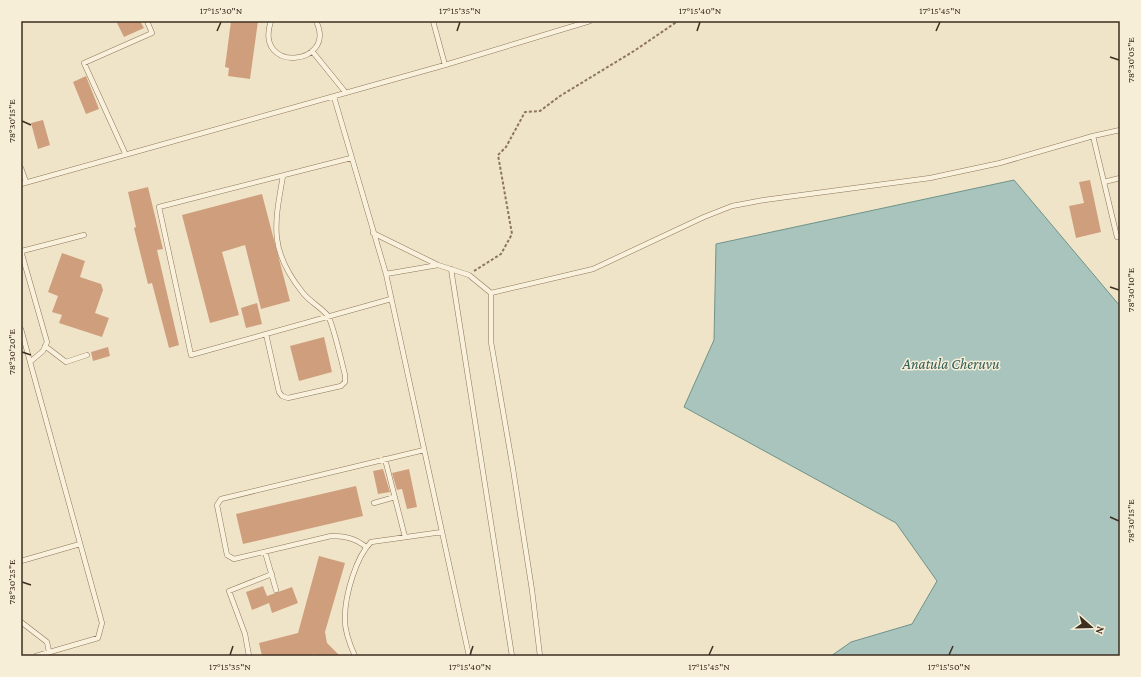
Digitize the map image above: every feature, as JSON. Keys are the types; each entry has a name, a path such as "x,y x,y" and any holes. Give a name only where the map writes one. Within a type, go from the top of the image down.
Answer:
{"lane":[{"path":"125,154 84,63 152,33 147,21"},
{"path":"271,21 268,37 271,45 279,54 290,59 298,59 312,51 320,35 316,21"},
{"path":"433,21 445,66"},
{"path":"21,168 23,183 445,66 590,21"},
{"path":"312,51 346,93"},
{"path":"334,97 386,274 469,656"},
{"path":"491,293 593,269 704,217 732,206 764,200 930,178 1000,163 1093,136 1120,130"},
{"path":"1093,136 1117,237 1120,236"},
{"path":"351,158 159,208 191,355 391,299"},
{"path":"266,334 279,392 282,396 288,398 341,386 345,382 345,375 328,317 305,295 290,276 280,255 276,241 275,224 283,176"},
{"path":"1104,182 1120,178"},
{"path":"373,232 438,265 469,275 491,293"},
{"path":"30,362 43,351 47,342 21,251 84,235"},
{"path":"386,274 438,265"},
{"path":"451,269 512,656"},
{"path":"491,293 491,342 532,590 540,656"},
{"path":"21,330 102,623 98,638 36,656"},
{"path":"45,346 66,362 87,355"},
{"path":"366,547 359,541 344,536 331,536 234,560 227,556 217,505 222,499 424,450"},
{"path":"385,459 405,537"},
{"path":"374,503 395,497"},
{"path":"355,656 350,645 345,618 348,597 361,554 371,542 442,532"},
{"path":"21,561 80,544"},
{"path":"265,552 276,590"},
{"path":"249,656 245,634 229,591 272,574"},
{"path":"22,624 46,642 49,652"}],"path":[{"path":"469,275 501,254 512,234 498,155 506,147 525,112 540,111 560,96 634,51 678,21"}],"water":[{"name":"Anatula Cheruvu","path":"1014,180 1120,306 1120,656 831,656 851,642 912,624 937,581 896,523 684,407 714,340 716,244"}],"building":[{"path":"122,21 140,21 144,28 124,37 117,23"},
{"path":"231,21 258,21 250,79 228,76 229,68 225,67"},
{"path":"86,76 99,109 86,114 73,82"},
{"path":"43,120 50,145 38,149 31,123"},
{"path":"1090,180 1101,232 1076,238 1069,206 1084,203 1079,182"},
{"path":"148,187 163,249 157,250 179,345 169,348 152,283 148,284 134,228 136,227 128,192"},
{"path":"262,194 290,301 261,309 245,245 222,252 239,315 210,323 182,215"},
{"path":"62,253 85,261 80,277 101,284 103,290 95,313 109,318 102,337 59,323 62,315 52,312 58,296 48,292"},
{"path":"257,303 262,324 246,328 241,308"},
{"path":"324,337 332,372 299,381 290,346"},
{"path":"108,347 110,356 93,361 91,352"},
{"path":"383,469 390,492 378,494 373,471"},
{"path":"409,469 417,507 407,509 402,489 397,490 392,473"},
{"path":"356,486 363,516 243,544 236,514"},
{"path":"319,556 345,563 325,632 327,643 340,656 316,656 314,654 308,656 262,656 259,643 298,633"},
{"path":"263,586 267,596 292,587 298,603 272,613 269,603 252,610 246,592"}]}
